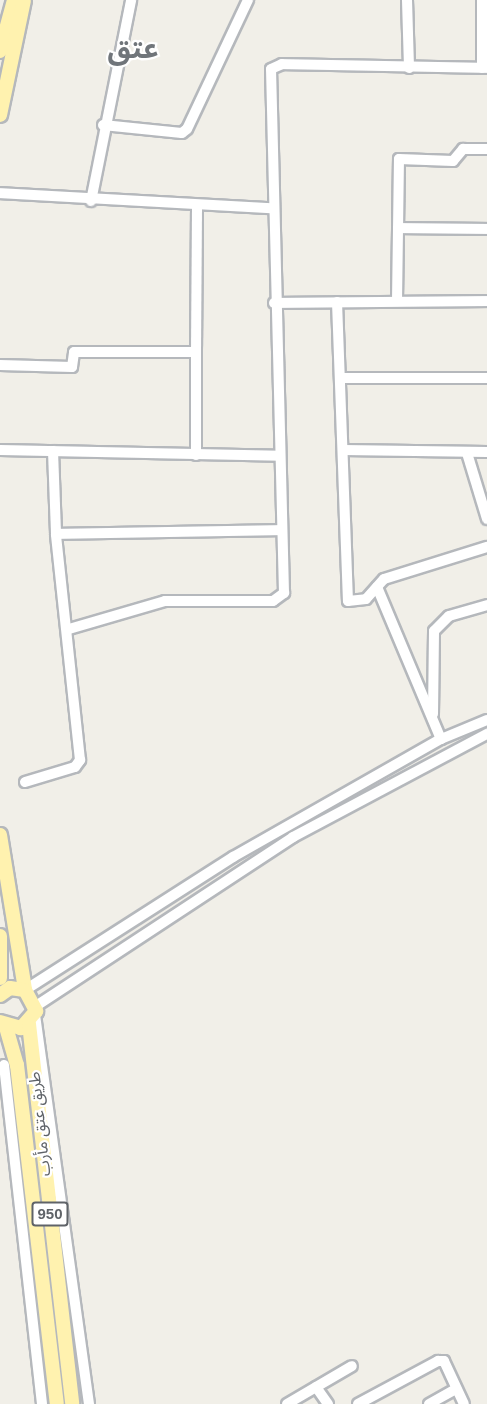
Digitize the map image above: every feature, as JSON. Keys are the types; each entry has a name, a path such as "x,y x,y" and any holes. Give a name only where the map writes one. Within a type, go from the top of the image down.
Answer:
{"main road":[{"path":"0,51 14,0"},
{"path":"0,115 24,0"},
{"path":"0,835 25,990 33,1015 2,1024"},
{"path":"0,936 0,978"},
{"path":"0,995 10,988 25,990"},
{"name":"طريق عتق مأرب","path":"33,1015 72,1404"},
{"name":"طريق عتق مأرب","path":"2,1024 17,1065 57,1404"}],"street":[{"path":"91,201 103,125 131,0"},
{"path":"103,125 182,134 187,129 248,0"},
{"path":"407,0 409,68"},
{"path":"69,629 165,601 278,600 284,593 271,208 271,69 282,64 485,68 482,0"},
{"path":"397,301 399,159 453,161 463,149 487,149"},
{"path":"0,193 91,201 271,208"},
{"path":"196,454 197,206"},
{"path":"398,228 487,229"},
{"path":"274,303 487,301"},
{"path":"337,302 348,601 354,604 384,579 487,547"},
{"path":"0,365 72,367 74,352 196,352"},
{"path":"340,378 487,378"},
{"path":"0,450 280,456"},
{"path":"343,450 487,452"},
{"path":"25,782 75,767 80,760 69,629 56,534 53,452"},
{"path":"467,453 487,519"},
{"path":"56,534 282,530"},
{"path":"377,587 441,739"},
{"path":"433,723 434,631 449,616 487,605"},
{"path":"25,990 233,857 441,739 487,720"},
{"path":"89,1404 33,1015 293,837 487,734"},
{"path":"453,735 459,749"},
{"path":"4,1065 42,1404"},
{"path":"358,1404 438,1361 444,1361 464,1404"},
{"path":"287,1404 352,1366"},
{"path":"316,1386 328,1404"},
{"path":"429,1404 456,1389"}],"district":[{"name":"عتق","path":"133,49"}]}
